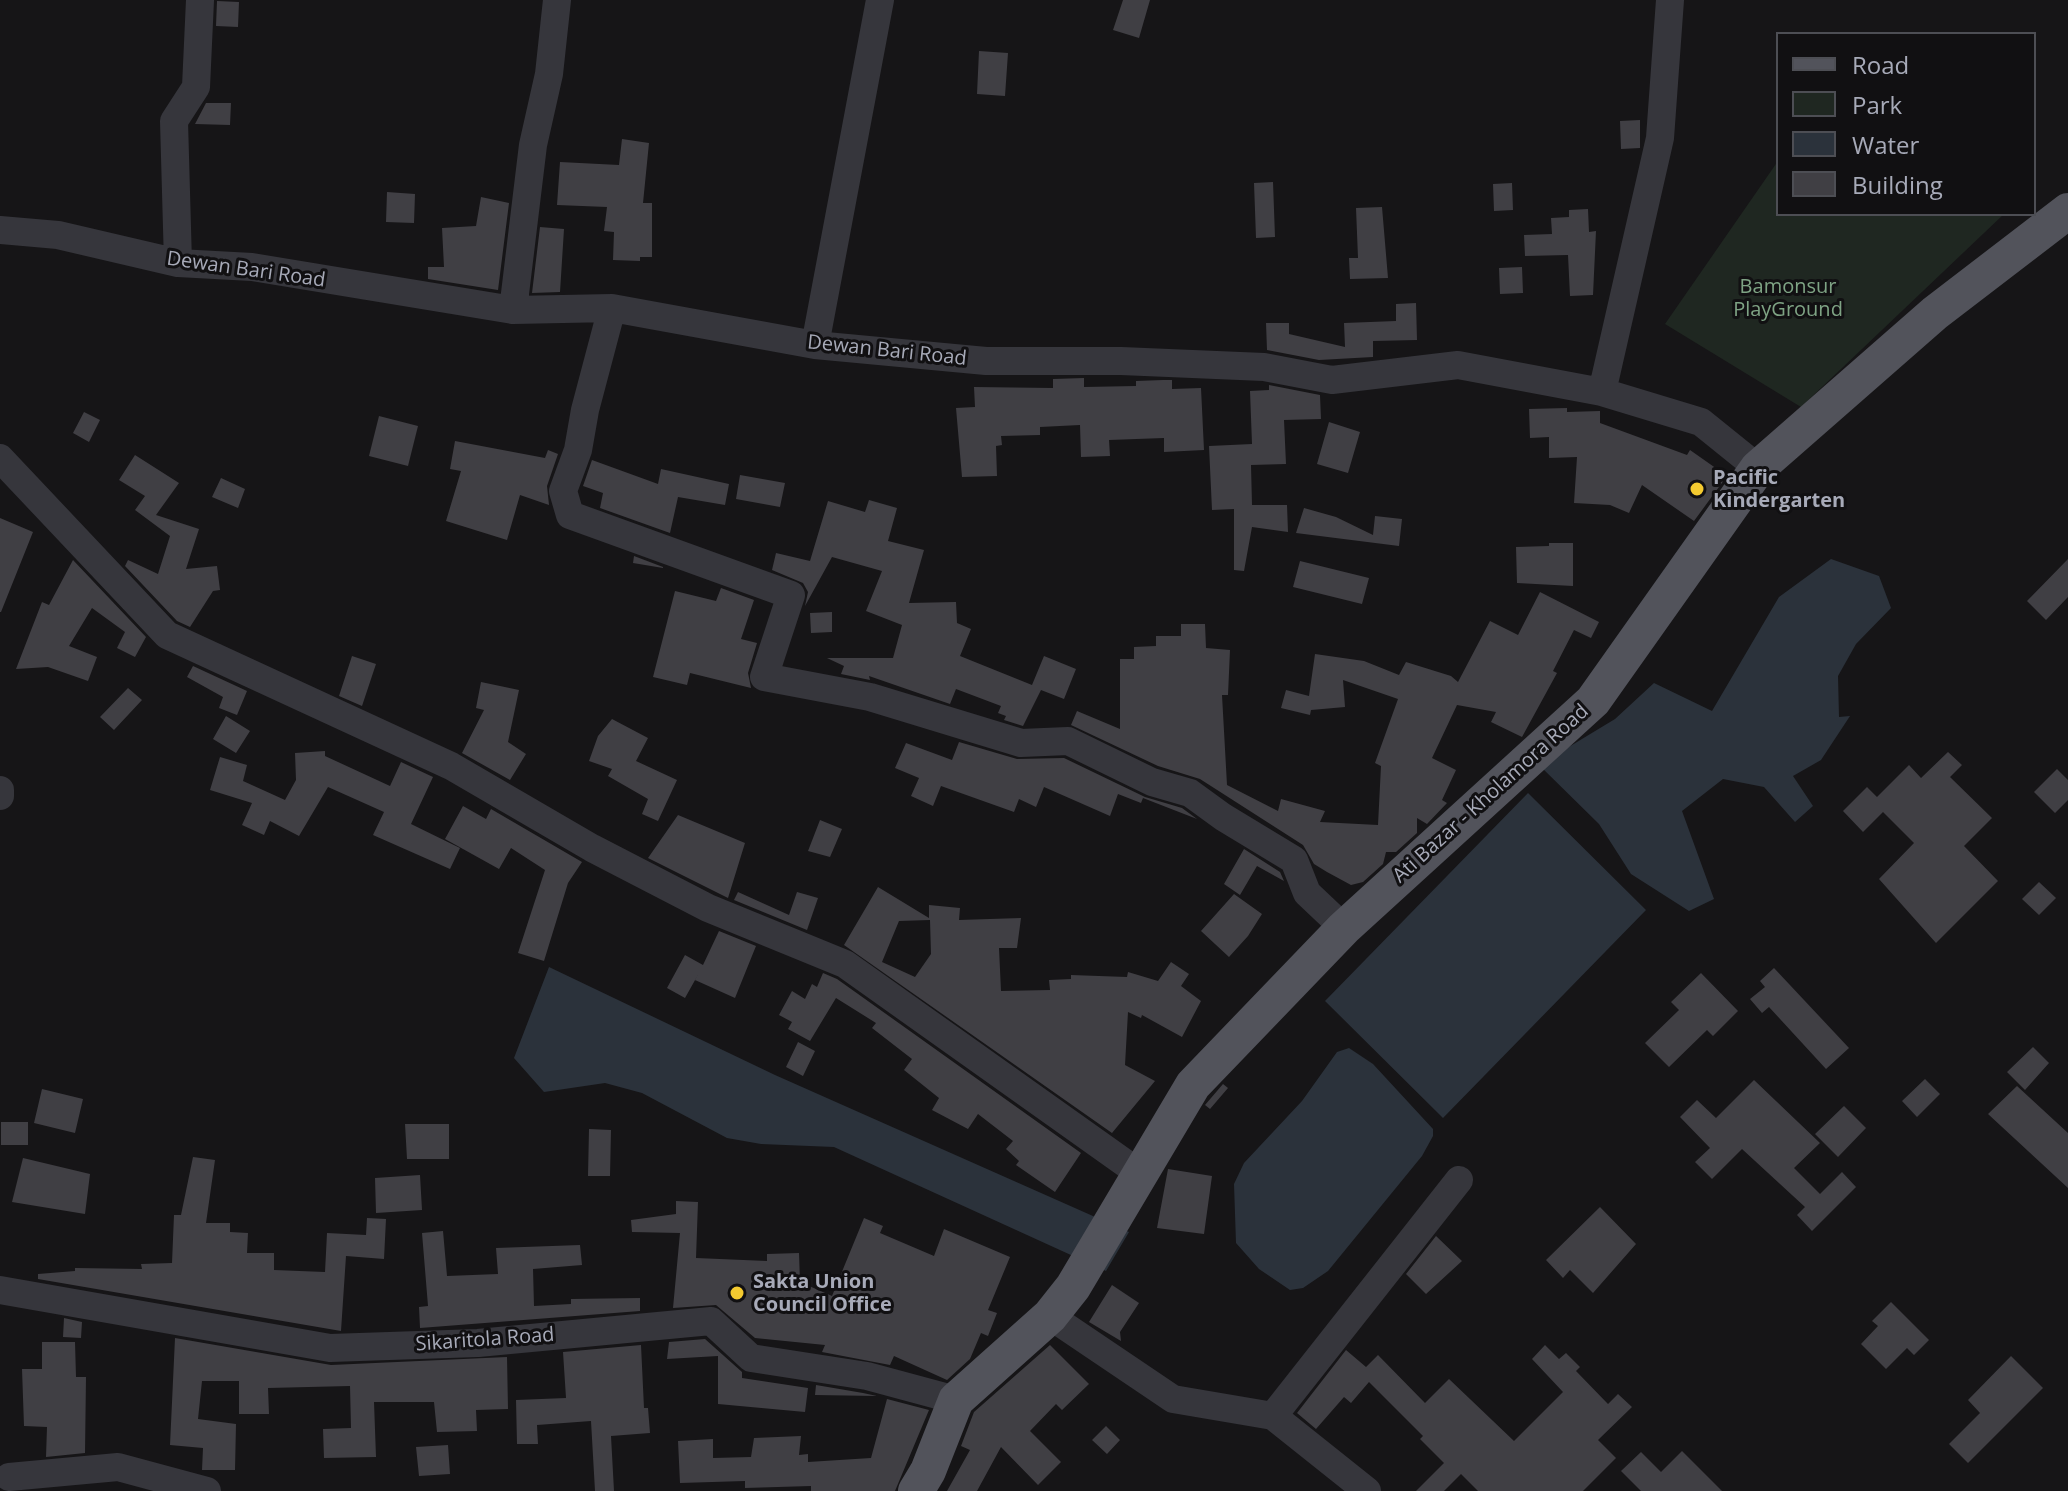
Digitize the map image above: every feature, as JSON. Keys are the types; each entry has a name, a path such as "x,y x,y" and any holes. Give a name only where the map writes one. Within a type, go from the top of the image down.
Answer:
{"main road":[{"name":"Ati Bazar - Kholamora Road","path":"1050,1316 1073,1287 1193,1085 1344,928 1593,701 1758,468 1935,313 2068,211"},
{"path":"916,1491 928,1471 956,1400 1050,1316"}],"street":[{"path":"178,263 174,121 196,87 200,0"},
{"path":"513,310 533,145 549,74 557,0"},
{"path":"815,345 880,0"},
{"path":"1602,392 1660,138 1670,0"},
{"name":"Dewan Bari Road","path":"0,230 58,235 178,263 252,267 513,310 612,308 815,345 986,361 1121,361 1264,367 1332,380 1377,372 1458,365 1602,392 1701,422 1758,468"},
{"path":"612,308 585,410 578,450 563,491 570,515 791,595 764,677 870,697 1021,743 1068,741 1152,782 1190,793 1255,838 1294,860 1307,893 1344,928"},
{"path":"0,458 167,635 451,766 592,848 708,908 845,964 1134,1180"},
{"path":"1273,1416 1459,1180"},
{"name":"Sikaritola Road","path":"0,1290 330,1348 478,1343 711,1321 751,1358 867,1376 956,1400"},
{"path":"1050,1316 1173,1399 1273,1416 1367,1491"},
{"path":"9,1477 118,1467 207,1491"}],"green space":[{"name":"Bamonsur PlayGround","path":"1776,164 1776,216 2002,216 1801,407 1665,324"}],"water":[{"path":"1831,559 1879,576 1891,608 1856,644 1838,676 1839,717 1850,716 1821,760 1793,776 1813,806 1795,822 1764,787 1723,779 1682,811 1714,899 1689,911 1631,874 1599,824 1539,765 1615,719 1654,683 1712,711 1779,597"},
{"path":"1528,793 1646,910 1443,1118 1325,1001"},
{"path":"549,967 775,1075 1129,1232 1106,1271 834,1147 761,1144 727,1138 642,1093 605,1083 544,1092 514,1058"},
{"path":"1349,1048 1373,1064 1433,1129 1433,1136 1422,1156 1328,1271 1303,1288 1290,1290 1259,1269 1236,1243 1234,1184 1244,1163 1302,1101 1337,1052"}],"building":[{"path":"1123,0 1150,0 1139,38 1113,30"},
{"path":"217,1 239,2 238,27 216,26"},
{"path":"979,51 1008,53 1005,96 977,94"},
{"path":"206,103 231,103 230,125 195,124"},
{"path":"1640,120 1640,148 1621,149 1620,121"},
{"path":"622,139 649,143 643,203 652,203 652,257 640,257 640,261 613,260 614,232 604,231 607,207 557,205 560,162 619,165"},
{"path":"1273,182 1275,237 1256,238 1254,183"},
{"path":"1512,183 1513,210 1494,211 1493,184"},
{"path":"387,192 415,194 414,223 386,222"},
{"path":"481,197 509,203 498,290 428,279 428,267 444,267 442,228 476,226"},
{"path":"1382,207 1388,278 1350,279 1349,258 1358,258 1356,208"},
{"path":"1588,209 1589,232 1596,231 1593,295 1570,296 1568,255 1525,256 1524,235 1552,234 1551,218 1569,217 1569,210"},
{"path":"540,227 564,229 560,292 532,293"},
{"path":"1522,267 1523,293 1500,294 1499,268"},
{"path":"1416,303 1417,340 1373,341 1373,357 1319,360 1267,350 1266,323 1289,323 1289,334 1345,347 1344,323 1396,321 1396,304"},
{"path":"1084,378 1084,387 1136,386 1136,381 1172,380 1172,389 1201,388 1204,450 1164,452 1164,438 1109,440 1110,456 1081,457 1080,425 1040,427 1040,435 1001,436 1002,445 996,446 997,476 962,477 956,408 975,407 974,387 1053,388 1053,379"},
{"path":"1269,385 1320,395 1321,419 1284,420 1286,464 1251,465 1252,505 1287,505 1288,532 1252,527 1244,571 1234,570 1234,509 1212,510 1209,446 1252,444 1250,391 1269,390"},
{"path":"1567,408 1567,412 1600,411 1600,423 1687,455 1690,450 1727,476 1694,521 1642,485 1629,513 1610,505 1574,503 1577,457 1549,458 1549,437 1530,438 1529,409"},
{"path":"84,412 100,420 89,442 73,433"},
{"path":"379,416 418,426 408,466 369,456"},
{"path":"1329,422 1360,432 1348,473 1317,464"},
{"path":"455,441 545,458 548,450 558,454 547,486 549,505 520,495 507,540 446,521 461,471 450,469"},
{"path":"135,455 179,483 156,515 199,529 186,569 217,566 220,590 213,591 190,627 177,621 125,566 128,560 158,574 170,536 135,510 145,496 119,480"},
{"path":"592,460 658,484 661,469 729,484 725,505 678,497 670,533 600,508 603,493 583,486"},
{"path":"740,475 785,483 780,507 736,499"},
{"path":"221,478 245,489 238,508 212,497"},
{"path":"869,500 897,508 888,541 924,550 909,603 956,602 957,623 971,629 960,656 1032,685 1044,656 1076,669 1064,699 1041,690 1023,726 1004,720 1006,716 998,713 1001,706 956,689 950,704 869,676 870,680 841,674 844,666 827,658 893,658 902,625 866,611 882,571 832,557 805,606 808,592 803,583 772,570 776,553 810,561 828,501 865,512"},
{"path":"1304,508 1336,517 1373,535 1375,516 1402,519 1399,546 1296,533"},
{"path":"0,518 33,532 1,612 0,612"},
{"path":"1549,543 1573,543 1573,586 1517,583 1516,547 1549,546"},
{"path":"634,556 663,567 663,568 633,563"},
{"path":"2068,559 2068,597 2046,620 2027,601"},
{"path":"73,560 146,637 135,657 117,648 125,632 92,608 69,646 97,657 88,681 48,667 16,669 42,602 49,605"},
{"path":"1300,561 1369,578 1362,604 1293,587"},
{"path":"721,588 754,600 741,639 757,643 748,673 751,688 690,673 687,685 653,677 675,591 716,601"},
{"path":"1540,592 1599,622 1591,638 1574,630 1553,671 1557,673 1522,737 1491,722 1496,712 1457,705 1432,758 1456,770 1442,800 1447,803 1427,824 1417,818 1417,833 1396,852 1386,852 1383,864 1363,882 1351,885 1314,864 1303,845 1200,779 1158,766 1071,725 1077,711 1120,729 1120,659 1134,659 1134,647 1156,646 1156,636 1181,636 1181,624 1205,624 1206,648 1230,650 1228,695 1222,695 1227,785 1278,811 1281,799 1325,811 1320,822 1378,825 1381,766 1375,763 1398,699 1343,680 1345,707 1311,710 1310,715 1281,708 1286,690 1309,696 1315,654 1364,661 1399,675 1406,662 1451,676 1458,682 1490,621 1518,635"},
{"path":"832,612 832,632 811,633 810,613"},
{"path":"352,656 376,664 362,706 339,696"},
{"path":"193,666 247,691 237,715 219,708 223,697 187,677"},
{"path":"481,682 519,690 508,742 526,754 510,780 462,753 484,710 476,708"},
{"path":"128,688 142,700 114,730 100,717"},
{"path":"226,716 250,731 236,753 213,739"},
{"path":"612,719 648,738 636,761 677,780 658,821 642,814 648,799 608,776 612,769 589,761 598,736"},
{"path":"959,742 1017,759 1064,758 1145,797 1182,808 1197,819 1143,798 1141,803 1118,794 1110,816 1044,787 1036,807 1019,799 1014,812 941,786 933,806 911,796 919,778 895,768 906,743 952,760"},
{"path":"325,751 325,756 390,786 401,762 433,777 411,824 460,848 450,869 373,835 384,812 328,787 299,836 270,821 264,835 242,825 252,803 210,790 220,757 247,765 243,781 285,800 296,780 295,753"},
{"path":"1948,752 1962,765 1950,777 1992,818 1964,846 1998,881 1936,943 1879,879 1914,843 1883,812 1863,832 1843,811 1867,787 1877,797 1909,765 1921,778"},
{"path":"2057,769 2068,780 2068,800 2055,813 2034,792"},
{"path":"463,806 486,819 491,809 582,862 568,883 544,961 518,953 545,870 511,848 499,869 445,839"},
{"path":"678,815 745,843 728,898 648,858"},
{"path":"820,820 842,829 830,857 808,851"},
{"path":"1244,849 1280,872 1284,881 1257,866 1240,895 1224,884"},
{"path":"2039,882 2056,898 2039,915 2022,899"},
{"path":"878,887 929,918 929,905 960,908 959,920 1021,918 1017,948 999,948 1001,991 1050,990 1049,980 1071,979 1071,975 1127,977 1128,972 1158,981 1171,962 1189,974 1181,986 1201,1001 1182,1037 1142,1015 1141,1018 1128,1012 1125,1065 1155,1081 1112,1133 844,945","holes":["930,920 931,954 915,977 882,962 899,921"]},
{"path":"738,892 789,915 797,892 818,898 807,930 734,900"},
{"path":"1234,894 1262,914 1229,957 1201,931"},
{"path":"719,931 756,946 735,998 695,980 685,998 667,988 685,955 703,965"},
{"path":"1774,968 1849,1048 1826,1069 1769,1007 1762,1013 1750,999 1765,987 1760,981"},
{"path":"823,973 837,979 1081,1153 1055,1192 1016,1165 1019,1161 1006,1149 1013,1141 978,1114 968,1129 932,1110 939,1098 904,1070 912,1059 872,1028 876,1023 836,998 810,1041 788,1029 792,1022 779,1015 792,991 805,999 812,984 817,987"},
{"path":"1701,973 1738,1011 1713,1036 1707,1030 1669,1067 1645,1043 1679,1010 1671,1002"},
{"path":"798,1042 815,1051 803,1076 786,1067"},
{"path":"2033,1047 2049,1063 2025,1090 2007,1072"},
{"path":"1925,1079 1940,1094 1917,1117 1902,1101"},
{"path":"1754,1080 1820,1143 1794,1168 1820,1194 1842,1172 1856,1187 1812,1231 1797,1215 1805,1207 1742,1149 1712,1179 1695,1162 1710,1148 1680,1117 1697,1100 1716,1118"},
{"path":"1223,1084 1228,1088 1210,1109 1205,1105"},
{"path":"2017,1086 2068,1133 2068,1188 1988,1114"},
{"path":"42,1089 83,1099 75,1133 34,1123"},
{"path":"1844,1106 1866,1128 1838,1157 1815,1134"},
{"path":"1,1122 28,1122 28,1145 1,1145"},
{"path":"405,1124 449,1124 449,1159 407,1159"},
{"path":"589,1129 611,1130 610,1176 588,1176"},
{"path":"193,1157 215,1160 206,1223 230,1223 230,1232 248,1233 247,1253 274,1253 274,1270 325,1272 327,1233 366,1235 367,1218 386,1219 384,1259 346,1256 341,1331 38,1279 38,1274 75,1271 75,1268 142,1269 141,1264 172,1263 174,1215 181,1215"},
{"path":"23,1158 90,1174 85,1214 12,1202"},
{"path":"1168,1169 1212,1176 1204,1234 1157,1228"},
{"path":"420,1175 422,1210 376,1213 375,1178"},
{"path":"676,1201 698,1202 696,1258 767,1261 767,1254 799,1253 800,1282 832,1296 864,1218 883,1226 880,1233 934,1256 944,1229 1010,1257 988,1310 997,1313 988,1336 981,1333 970,1359 947,1380 894,1356 890,1365 822,1352 825,1345 755,1338 716,1305 673,1308 680,1233 632,1232 631,1220 676,1214"},
{"path":"1600,1207 1636,1244 1593,1293 1570,1270 1563,1278 1546,1260"},
{"path":"443,1231 447,1276 498,1274 496,1248 580,1245 582,1265 533,1269 534,1306 571,1304 571,1299 640,1298 640,1311 420,1328 419,1307 428,1306 422,1233"},
{"path":"1436,1236 1462,1261 1426,1294 1406,1274"},
{"path":"1112,1285 1139,1303 1120,1332 1121,1341 1089,1322"},
{"path":"1891,1302 1929,1340 1914,1355 1907,1348 1886,1369 1861,1344 1878,1326 1872,1321"},
{"path":"64,1318 82,1322 81,1338 63,1337"},
{"path":"175,1338 331,1365 507,1357 508,1409 476,1410 477,1431 437,1432 434,1402 374,1402 376,1457 324,1458 323,1429 351,1428 350,1386 268,1388 269,1414 239,1414 239,1381 202,1381 198,1419 236,1424 235,1470 202,1470 203,1448 170,1445"},
{"path":"705,1339 742,1372 742,1378 808,1388 805,1412 718,1404 718,1356 667,1359 669,1342"},
{"path":"42,1342 75,1342 76,1377 86,1377 85,1453 46,1457 47,1427 24,1426 22,1369 42,1369"},
{"path":"641,1345 644,1408 648,1408 650,1433 611,1436 614,1491 595,1491 591,1421 537,1425 538,1444 517,1444 516,1400 566,1398 563,1352"},
{"path":"1050,1345 1089,1384 1062,1410 1056,1404 1030,1431 1061,1462 1038,1485 1001,1447 977,1491 947,1491 970,1450 961,1446 974,1412"},
{"path":"1545,1345 1559,1359 1566,1353 1580,1367 1576,1371 1608,1404 1618,1394 1632,1407 1598,1440 1616,1458 1583,1491 1478,1491 1461,1474 1444,1491 1416,1491 1444,1463 1420,1439 1423,1436 1369,1382 1351,1403 1344,1397 1316,1429 1297,1413 1346,1350 1366,1367 1378,1355 1425,1403 1449,1379 1514,1441 1563,1392 1532,1359"},
{"path":"2011,1356 2043,1388 1968,1463 1949,1444 1980,1413 1968,1400"},
{"path":"816,1385 863,1393 877,1396 815,1395"},
{"path":"887,1399 929,1410 895,1491 811,1491 811,1486 745,1488 745,1481 680,1483 678,1441 713,1439 713,1458 751,1457 754,1438 801,1436 799,1455 808,1454 808,1462 871,1458"},
{"path":"1106,1426 1120,1440 1107,1454 1092,1440"},
{"path":"448,1445 450,1474 419,1476 416,1447"},
{"path":"1682,1451 1722,1491 1641,1491 1621,1471 1641,1452 1661,1472"}],"place":[{"name":"Pacific Kindergarten","path":"1697,489"},
{"name":"Sakta Union Council Office","path":"737,1293"}]}
